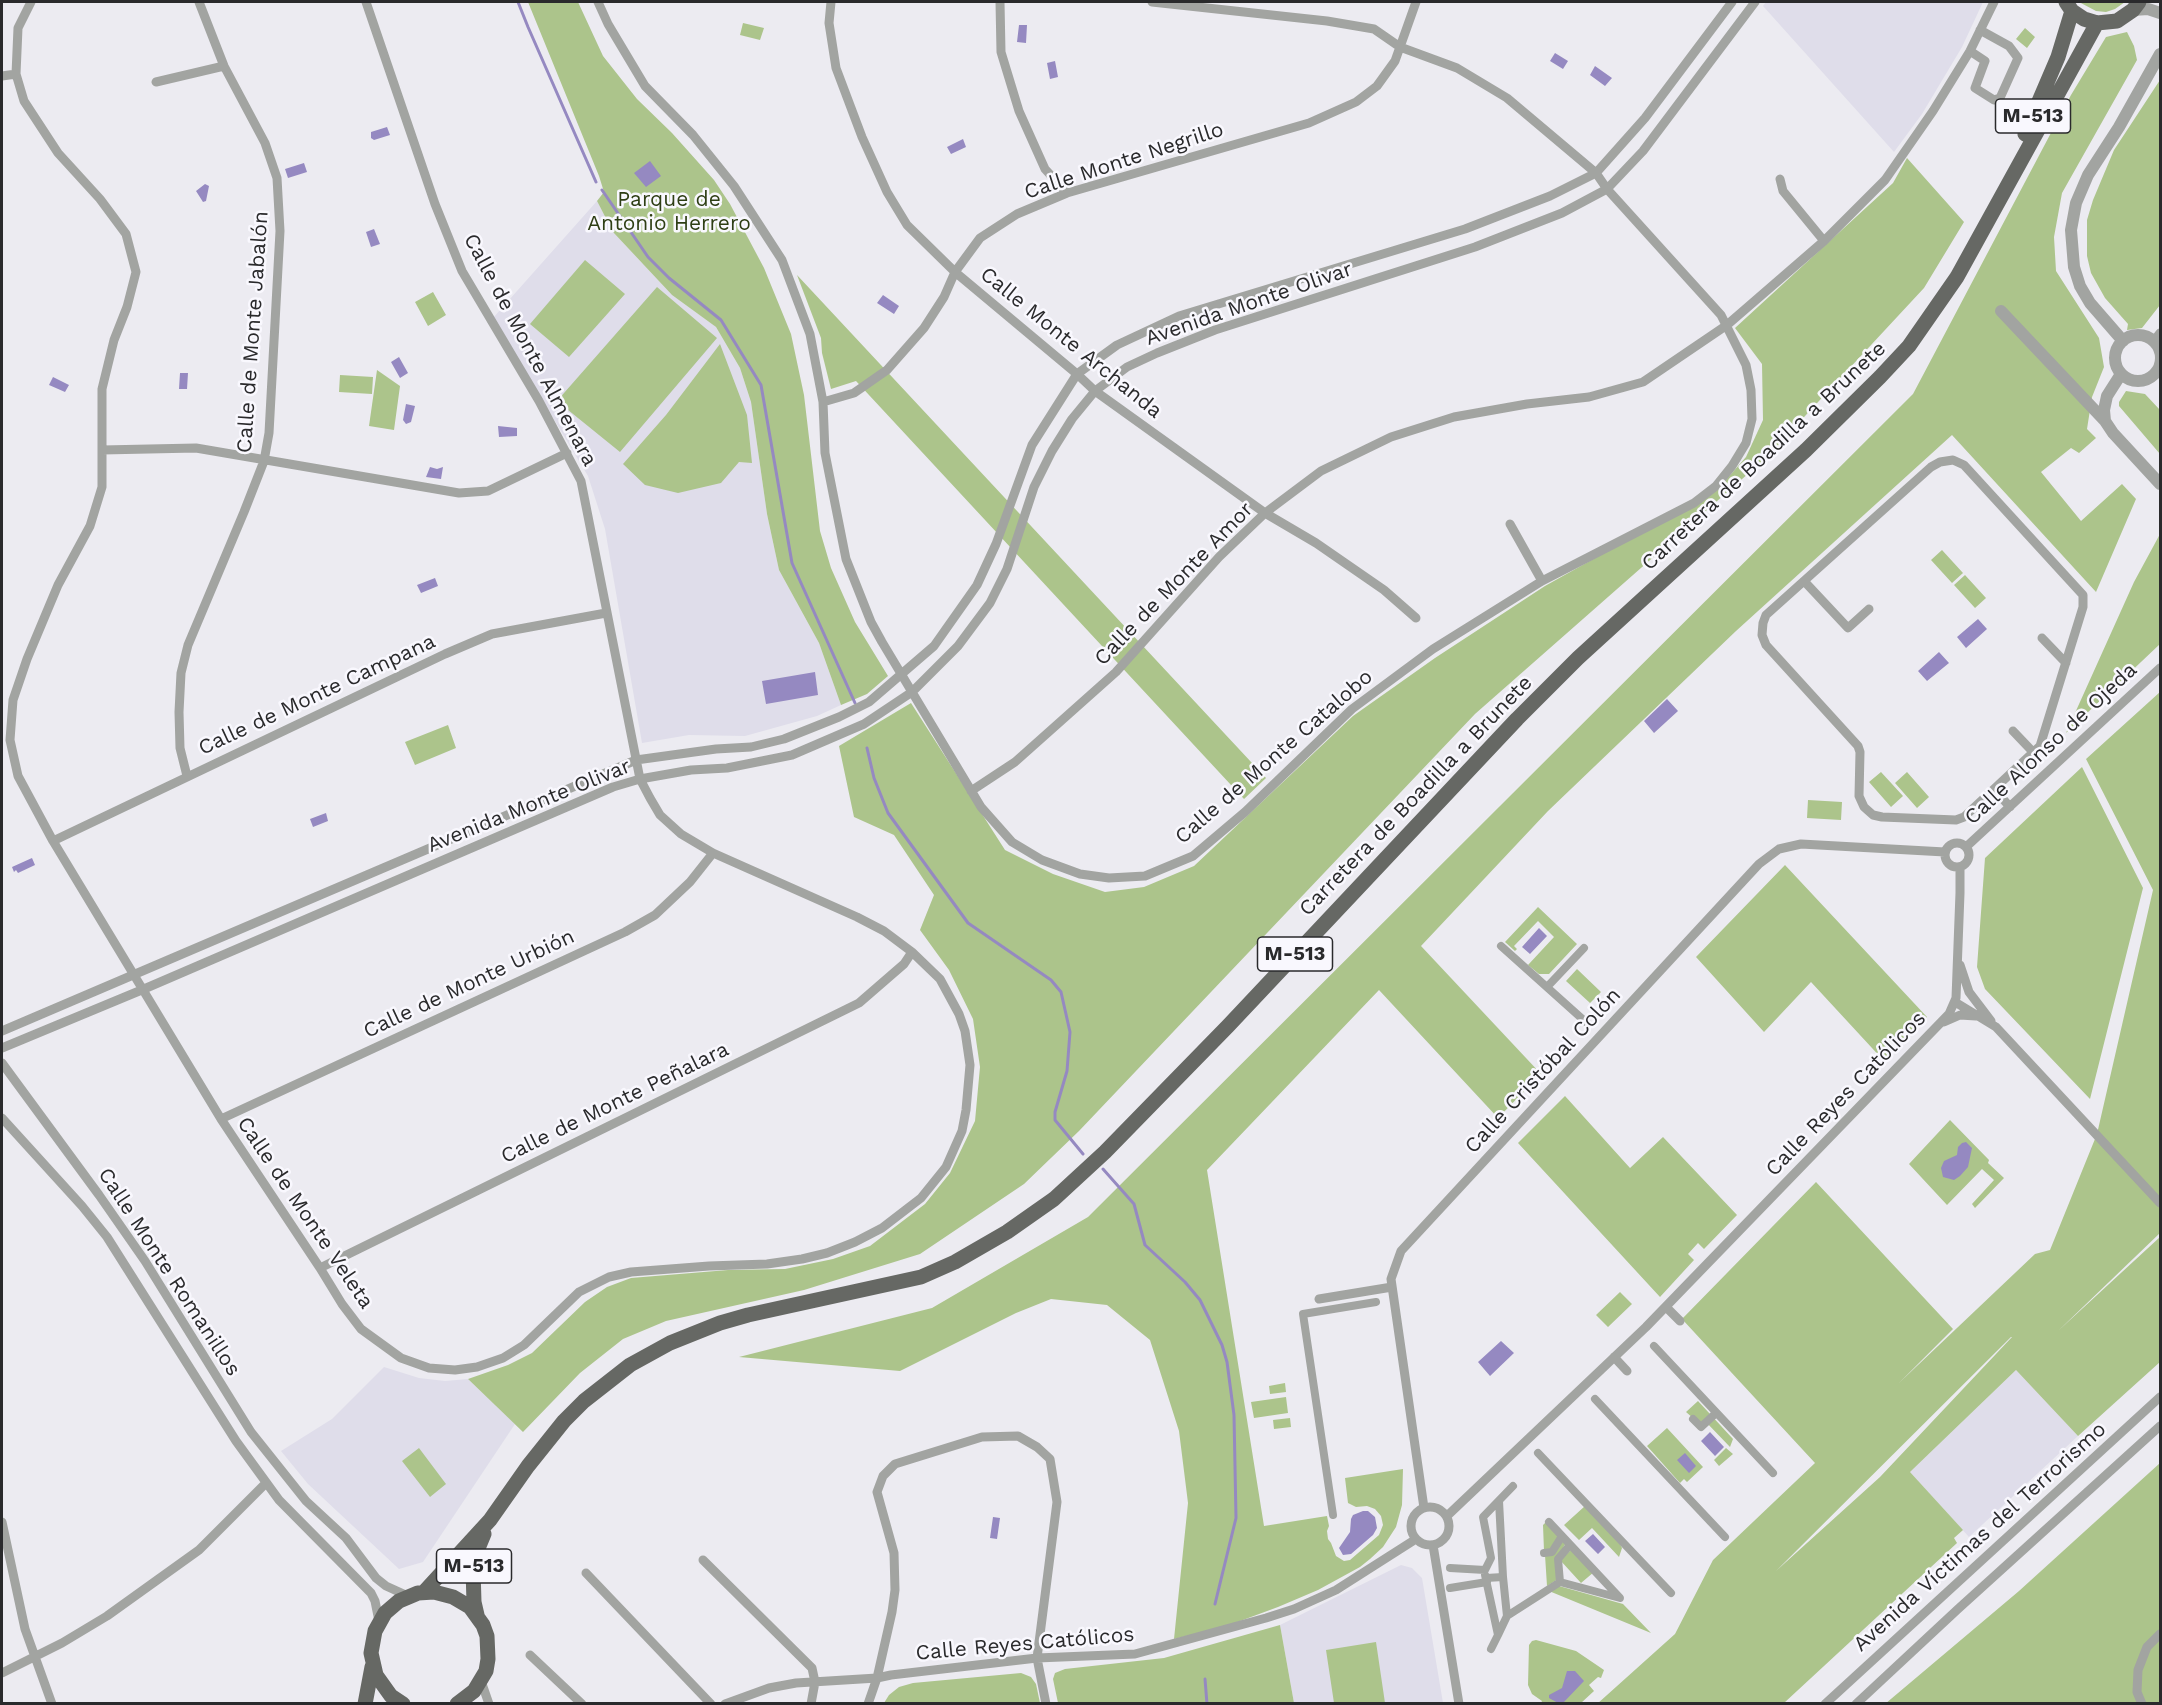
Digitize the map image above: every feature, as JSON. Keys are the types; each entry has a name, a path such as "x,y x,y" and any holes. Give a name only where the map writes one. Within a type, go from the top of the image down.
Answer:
{"main road":[{"path":"2097,23 2117,21 2136,5"},
{"name":"M-513","path":"2069,6 2084,19 2097,23"},
{"name":"Carretera de Boadilla a Brunete","path":"1988,220 2058,57 2069,6"},
{"name":"Carretera de Boadilla a Brunete","path":"424,1592 490,1520 528,1466 564,1421 614,1376 647,1354 695,1333 738,1318 921,1277 955,1263 1007,1232 1054,1198 1105,1152 1228,1026 1517,719 1578,658 1806,450 1909,346 1957,277 2097,23"},
{"name":"Carretera de Boadilla a Brunete","path":"481,1681 486,1671 489,1648 474,1602 473,1570 477,1551 490,1520"},
{"path":"365,1704 372,1664 372,1642 379,1621 392,1606 408,1596 424,1592 444,1593 470,1607 477,1615"},
{"path":"372,1664 383,1686 391,1696 403,1704"},
{"path":"457,1704 474,1691 481,1681"}],"street":[{"path":"2,76 16,74 18,28 31,2"},
{"name":"Calle de Monte Jabalón","path":"187,776 180,748 178,712 181,673 188,645 264,461 269,434 280,231 278,178 266,143 224,66 199,2"},
{"name":"Calle de Monte Almenara","path":"366,2 435,204 462,271 539,401 581,481 636,760"},
{"name":"Calle de Monte Catalobo","path":"598,2 608,24 645,86 693,135 734,186 782,260 810,334 823,402 825,453 846,559 871,622 981,807 1012,842 1042,860 1080,874 1109,878 1145,876 1193,856 1245,812 1352,709 1433,649 1542,581 1694,503 1716,486 1732,466 1746,443 1752,419 1751,390 1746,365 1721,315 1607,189 1596,172 1507,98 1456,68 1400,47 1374,29 1327,21 1152,2"},
{"name":"Calle Monte Archanda","path":"831,2 828,22 836,68 862,137 887,192 907,225 956,272 1095,391 1265,513 1316,543 1384,590 1416,618"},
{"path":"1000,2 1001,52 1019,111 1045,169 1067,193"},
{"name":"Calle Monte Negrillo","path":"823,402 854,393 887,370 924,328 944,297 956,272 980,238 1017,214 1067,193 1318,119 1356,102 1377,86 1395,61 1416,2"},
{"name":"Avenida Monte Olivar","path":"2,1031 636,760 716,749 751,747 784,739 869,702 934,646 977,585 996,544 1032,445 1077,374 1117,345 1179,316 1465,229 1550,196 1596,172 1645,118 1732,2"},
{"name":"Avenida Monte Olivar","path":"2,1048 613,787 640,779 691,770 727,768 792,755 864,724 912,692 958,646 990,603 1007,569 1034,487 1052,451 1072,419 1095,391 1127,367 1215,330 1486,243 1562,213 1607,189 1643,151 1755,2"},
{"name":"Calle de Monte Amor","path":"972,791 1015,762 1116,672 1218,557 1265,513 1321,471 1391,437 1454,417 1527,404 1589,398 1643,382 1727,325 1824,241 1885,180 1921,131 1970,51 1994,2"},
{"path":"2136,5 2160,13"},
{"path":"1970,51 1984,61 1984,68 1975,88 1994,100 2000,99 2018,58 2009,46 1980,30"},
{"path":"2123,341 2090,303 2080,286 2074,267 2071,230 2076,203 2088,175 2119,127 2160,54"},
{"path":"156,82 224,66"},
{"name":"Calle de Monte Veleta","path":"16,74 24,100 58,153 100,199 126,234 136,272 128,307 114,340 102,389 102,487 90,526 58,585 27,659 14,700 10,740 18,776 53,841 220,1119 342,1304 361,1329 382,1346 410,1362 429,1368 455,1370 477,1367 503,1358 524,1346 579,1292 609,1277 631,1272 767,1264 827,1253 855,1242 882,1228 921,1198 945,1167 962,1131 970,1065 959,1014 940,979 912,952 884,931 712,853 681,834 660,815 640,779 636,760"},
{"path":"1780,179 1783,191 1824,241"},
{"path":"2001,311 2105,421 2113,433 2160,484"},
{"path":"2135,335 2157,337 2160,359 2158,375 2139,381 2126,378 2121,374 2117,368 2115,353 2123,341 2135,335"},
{"path":"2105,421 2104,410 2108,396 2121,374"},
{"path":"102,450 196,448 459,493 488,491 567,453"},
{"path":"1953,460 1964,465 2083,595 2083,607 2066,663 2040,746 1964,817 1956,820 1882,818 1873,815 1864,807 1859,796 1860,752 1858,746 1766,645 1761,635 1766,615 1931,467 1940,462 1953,460"},
{"path":"1510,524 1542,581"},
{"path":"1804,581 1848,628 1869,609"},
{"name":"Calle de Monte Campana","path":"53,841 445,654 492,634 606,613"},
{"path":"2042,639 2066,663"},
{"name":"Calle Alonso de Ojeda","path":"1966,847 2160,668"},
{"path":"2013,731 2033,752"},
{"path":"1994,789 2010,807"},
{"name":"Calle Cristóbal Colón","path":"1424,1508 1391,1279 1401,1251 1759,864 1779,849 1801,844 1945,852"},
{"path":"1960,844 1966,847 1969,853 1965,864 1953,867 1948,864 1945,852 1949,847 1960,844"},
{"name":"Calle de Monte Urbión","path":"220,1119 625,932 655,915 690,882 712,853"},
{"path":"402,860 408,876"},
{"path":"1955,1000 1960,867"},
{"path":"376,871 382,886"},
{"path":"1501,946 1588,1024"},
{"path":"1547,987 1584,948"},
{"name":"Calle de Monte Peñalara","path":"320,1268 859,1003 904,964 912,952"},
{"path":"1958,958 1969,992 1977,1004 2160,1203"},
{"path":"1955,1000 1977,1004"},
{"path":"1955,1000 1996,1027"},
{"name":"Calle Reyes Católicos","path":"1447,1516 1666,1307 1949,1014 1955,1000"},
{"path":"1936,1026 1960,1015 1978,1017"},
{"name":"Calle Monte Romanillos","path":"2,1063 145,1261 265,1450 306,1501 346,1538 376,1578 386,1586 408,1596"},
{"name":"Calle Monte Romanillos","path":"2,1118 107,1237 266,1483 371,1593 379,1621"},
{"path":"1319,1299 1392,1287"},
{"path":"1333,1515 1303,1314 1376,1302"},
{"path":"1666,1307 1680,1321"},
{"path":"1654,1346 1773,1473"},
{"path":"1614,1357 1627,1371"},
{"name":"Avenida Víctimas del Terrorismo","path":"1825,1704 2160,1397"},
{"path":"1595,1399 1725,1537"},
{"path":"1693,1419 1701,1427 1716,1413"},
{"name":"Avenida Víctimas del Terrorismo","path":"1857,1704 2160,1426"},
{"path":"868,1704 877,1678 895,1590 894,1553 877,1492 883,1476 895,1464 982,1437 1018,1436 1037,1447 1050,1459 1057,1502 1037,1658 1046,1704"},
{"path":"248,1457 257,1449 265,1450"},
{"path":"1538,1453 1671,1593"},
{"path":"2,1672 35,1658 107,1616 199,1550 266,1483"},
{"path":"1498,1635 1486,1577 1491,1558 1483,1517 1513,1486"},
{"path":"293,1513 304,1510 306,1501"},
{"path":"1491,1650 1507,1616 1499,1501"},
{"path":"1424,1508 1437,1508 1447,1516 1449,1528 1439,1543 1433,1545 1421,1543 1416,1539 1411,1528 1414,1515 1424,1508"},
{"path":"2,1522 25,1629 52,1704"},
{"path":"1507,1616 1560,1582 1620,1598 1548,1522"},
{"path":"1544,1553 1552,1552 1562,1536"},
{"name":"Calle Reyes Católicos","path":"725,1704 769,1688 796,1683 877,1678 1037,1658 1135,1654 1266,1618 1336,1590 1416,1539"},
{"path":"1433,1545 1459,1704"},
{"path":"1560,1582 1558,1559 1570,1545"},
{"path":"704,1560 808,1663 815,1674 811,1704"},
{"path":"1450,1568 1486,1577 1503,1577"},
{"path":"586,1573 711,1704"},
{"path":"1450,1588 1486,1577"},
{"path":"2142,1704 2137,1692 2138,1670 2147,1647 2160,1634"},
{"path":"530,1655 582,1704"},
{"path":"481,1681 489,1704"}],"shaded area":[{"path":"1766,2 1983,2 1962,47 1922,114 1894,152 1763,6"},
{"path":"1019,25 1027,25 1026,43 1017,42"},
{"path":"1555,53 1568,61 1563,69 1550,61"},
{"path":"1055,61 1058,77 1050,79 1047,63"},
{"path":"1595,66 1612,78 1605,86 1590,75"},
{"path":"387,127 390,135 374,140 371,138 371,132"},
{"path":"963,139 966,147 951,154 947,147"},
{"path":"650,161 661,176 646,187 634,173"},
{"path":"304,163 307,172 288,178 285,169"},
{"path":"205,184 209,186 206,201 203,202 196,191"},
{"path":"597,201 613,232 672,295 716,327 740,368 751,402 767,514 779,570 819,643 841,705 817,716 745,736 689,735 642,743 605,529 588,476 493,318"},
{"path":"374,229 380,244 371,247 366,232"},
{"path":"883,295 899,306 894,314 877,303"},
{"path":"399,357 408,373 400,378 391,362"},
{"path":"180,373 188,373 187,389 179,389"},
{"path":"53,377 69,385 65,392 49,385"},
{"path":"406,404 415,406 411,422 406,424 403,420"},
{"path":"498,426 517,428 517,436 499,437"},
{"path":"430,467 437,469 443,467 441,479 426,477"},
{"path":"435,578 438,586 421,593 417,585"},
{"path":"1978,619 1987,629 1966,648 1957,637"},
{"path":"1939,652 1949,663 1927,681 1918,671"},
{"path":"815,672 818,695 766,704 762,681"},
{"path":"1667,699 1678,711 1654,733 1644,721"},
{"path":"326,813 328,821 313,827 310,819"},
{"path":"32,858 35,865 18,873 16,870 14,872 12,867"},
{"path":"1539,928 1547,936 1530,954 1522,947"},
{"path":"1966,1142 1972,1148 1968,1167 1954,1180 1943,1177 1941,1168 1944,1161 1957,1155 1958,1147"},
{"path":"1501,1341 1514,1353 1490,1376 1478,1362"},
{"path":"384,1367 419,1378 445,1381 468,1379 515,1424 423,1562 399,1569 308,1484 281,1451 332,1419"},
{"path":"2016,1370 2078,1436 1969,1537 1910,1472"},
{"path":"1710,1432 1724,1447 1715,1456 1701,1441"},
{"path":"1685,1453 1696,1466 1689,1473 1677,1460"},
{"path":"1368,1511 1375,1517 1377,1528 1373,1535 1351,1554 1343,1555 1339,1548 1350,1532 1351,1519 1353,1515"},
{"path":"993,1517 1000,1518 997,1539 990,1538"},
{"path":"1593,1534 1605,1547 1598,1554 1585,1541"},
{"path":"1401,1565 1412,1568 1422,1578 1443,1703 1294,1703 1280,1625"},
{"path":"1567,1671 1575,1671 1584,1681 1563,1703 1558,1703 1549,1698 1549,1695 1562,1688"}],"green space":[{"name":"Parque de Antonio Herrero","path":"528,2 578,2 603,56 637,99 672,133 714,180 730,204 764,268 791,334 804,395 820,531 831,568 855,622 888,676 867,694 841,705 819,643 779,570 767,514 751,402 740,368 716,327 672,295 613,232 597,201 604,192 599,176"},
{"path":"2079,2 2125,2 2106,12 2096,11"},
{"path":"743,23 764,28 760,40 740,35"},
{"path":"2025,28 2035,37 2027,48 2016,39"},
{"path":"2127,32 2134,46 2137,60 2062,193 2054,237 2056,271 2099,338 2104,367 2092,397 2087,429 2096,438 2079,453 2071,448 2041,472 2081,521 2122,484 2136,499 2096,592 1952,435 1736,631 1548,811 1421,946 1541,1074 1498,1118 1379,990 1207,1170 1264,1526 1327,1516 1328,1539 1336,1556 1344,1561 1350,1560 1379,1535 1383,1525 1381,1516 1375,1509 1367,1506 1356,1507 1348,1503 1345,1478 1403,1469 1402,1505 1396,1527 1383,1547 1360,1567 1318,1590 1224,1627 1174,1639 1188,1503 1179,1431 1150,1340 1107,1305 1051,1299 1016,1313 900,1371 739,1357 932,1308 1088,1217 1913,394 2071,95 2106,37"},
{"path":"2160,80 2160,305 2142,328 2127,330 2128,324 2105,298 2091,273 2087,256 2087,220 2114,150"},
{"path":"1907,158 1964,222 1924,288 1766,458 1475,714 1079,1131 1024,1184 920,1254 804,1290 666,1321 623,1339 580,1373 523,1432 468,1379 508,1365 532,1353 585,1302 607,1287 631,1278 728,1270 785,1269 833,1259 870,1246 925,1204 950,1173 975,1121 980,1067 973,1019 949,970 920,930 934,895 894,835 854,817 839,746 911,703 1005,850 1053,874 1105,892 1144,887 1194,866 1353,716 1435,658 1545,586 1717,490 1746,457 1763,420 1762,364 1735,328 1893,183"},
{"path":"585,260 625,294 569,357 530,324"},
{"path":"797,275 1266,778 1244,799 856,381 831,389 822,353 821,338"},
{"path":"657,287 717,338 620,452 557,401"},
{"path":"433,292 446,315 428,326 415,302"},
{"path":"720,344 747,415 752,463 739,462 721,483 678,493 645,485 623,464 666,415"},
{"path":"377,370 400,386 394,430 369,426"},
{"path":"340,375 373,377 372,394 339,392"},
{"path":"2126,391 2145,394 2160,410 2160,454 2119,406"},
{"path":"2160,534 2160,644 2066,733 2134,582"},
{"path":"1942,550 1963,573 1952,583 1931,560"},
{"path":"1965,575 1986,598 1975,608 1954,585"},
{"path":"2160,692 2160,1233 2058,1331 2160,1237 2160,1362 2078,1436 2016,1370 1910,1472 1963,1530 1954,1538 1957,1543 1784,1703 1597,1704 1675,1634 1713,1560 1815,1463 1682,1319 1816,1182 1953,1329 1899,1383 2035,1254 2050,1250 2097,1134 2153,890 2086,759","holes":["2012,1337 1880,1477 1776,1571"]},
{"path":"448,725 456,748 415,765 405,742"},
{"path":"2082,767 2143,888 2090,1099 1985,989 1977,967 1985,858"},
{"path":"1881,772 1903,796 1891,807 1869,782"},
{"path":"1907,772 1929,797 1917,808 1895,783"},
{"path":"1808,800 1842,802 1841,820 1807,818"},
{"path":"1785,865 1927,1017 1884,1061 1811,982 1764,1032 1696,957"},
{"path":"1538,907 1577,944 1549,974 1539,974 1528,965 1554,937 1538,921 1514,946 1517,949 1515,951 1505,942"},
{"path":"1577,969 1601,992 1590,1003 1566,981"},
{"path":"1565,1096 1630,1168 1663,1137 1737,1215 1704,1249 1698,1243 1688,1254 1694,1260 1660,1297 1518,1143"},
{"path":"1950,1120 2004,1178 1975,1208 1972,1204 1994,1180 1982,1169 1947,1205 1909,1164"},
{"path":"1620,1292 1632,1304 1608,1327 1596,1315"},
{"path":"1285,1383 1286,1392 1270,1394 1269,1386"},
{"path":"1286,1397 1288,1413 1254,1418 1251,1402"},
{"path":"1698,1401 1733,1439 1730,1447 1705,1421 1701,1425 1686,1412"},
{"path":"1290,1418 1291,1427 1274,1429 1273,1420"},
{"path":"1667,1428 1703,1467 1687,1482 1684,1479 1680,1483 1647,1446"},
{"path":"419,1448 446,1484 430,1497 402,1461"},
{"path":"1726,1448 1733,1454 1719,1466 1714,1460"},
{"path":"2160,1463 2160,1703 1885,1704 2019,1591"},
{"path":"1585,1506 1619,1542 1622,1548 1619,1557 1592,1528 1579,1540 1564,1525"},
{"path":"1546,1522 1561,1537 1551,1551 1544,1551 1543,1525"},
{"path":"1563,1538 1566,1543 1556,1559 1558,1579 1547,1586 1545,1555"},
{"path":"1572,1549 1594,1572 1581,1583 1560,1560"},
{"path":"1559,1586 1623,1604 1651,1633 1549,1591"},
{"path":"1280,1625 1294,1703 1058,1703 1053,1679 1055,1673 1065,1669 1164,1658"},
{"path":"1536,1640 1576,1651 1604,1670 1601,1678 1598,1677 1589,1685 1594,1691 1581,1703 1541,1703 1542,1701 1532,1694 1528,1685 1529,1645"},
{"path":"1376,1642 1385,1703 1334,1703 1326,1650"},
{"path":"1021,1673 1031,1677 1036,1684 1040,1703 884,1703 889,1695 899,1687 913,1683"}],"waterway":[{"path":"518,2 596,182"},
{"path":"602,190 648,257 669,278 721,320 761,385 792,563 855,703"},
{"path":"867,748 874,778 888,813 968,923 1051,980 1061,992 1070,1032 1067,1071 1055,1112 1055,1120 1083,1154"},
{"path":"1103,1169 1134,1204 1145,1245 1185,1282 1200,1300 1222,1345 1227,1362 1234,1415 1236,1518 1215,1604"},
{"path":"1205,1679 1207,1704"}]}
